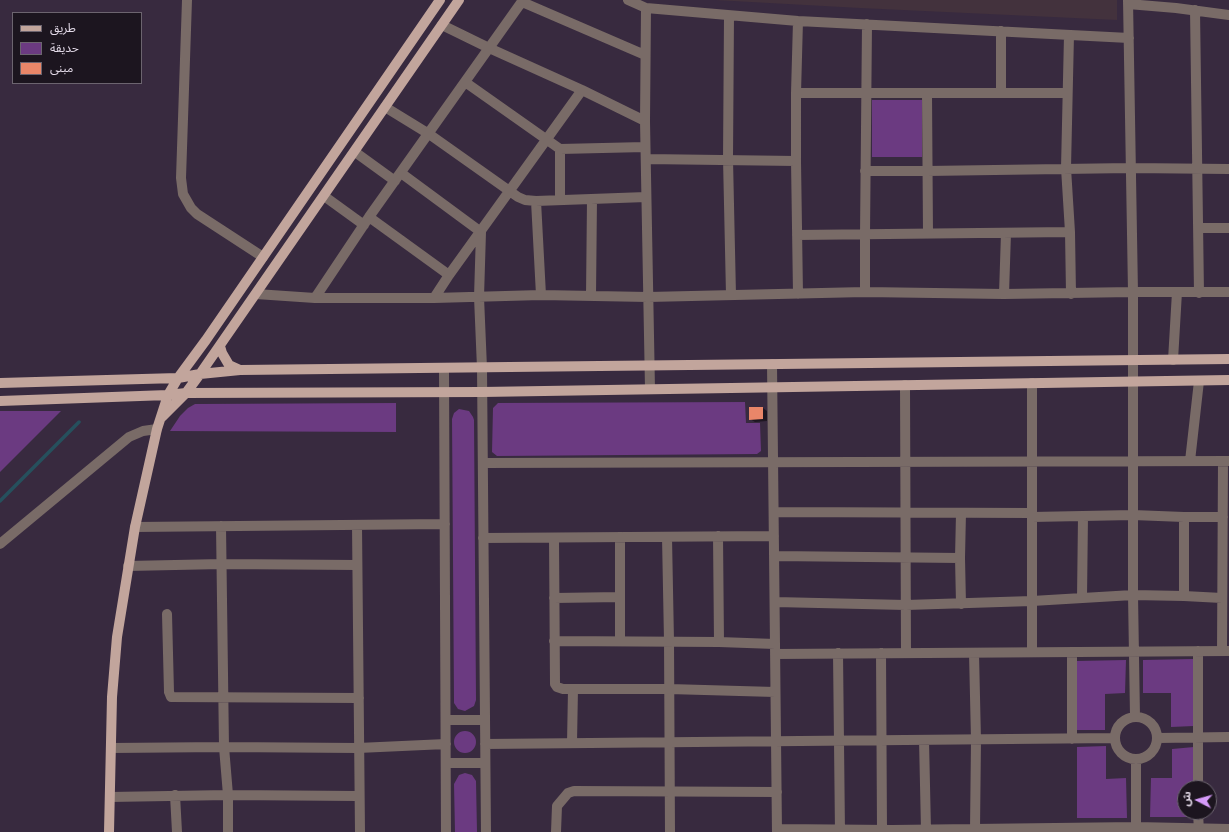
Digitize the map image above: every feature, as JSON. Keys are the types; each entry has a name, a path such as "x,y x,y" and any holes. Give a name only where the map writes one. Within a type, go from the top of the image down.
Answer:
{"main road":[{"path":"109,832 114,667 117,637 135,527 157,429 168,395 178,378 206,340 440,0"},
{"path":"161,418 186,393 220,346 459,0"},
{"path":"220,346 229,365 240,370"},
{"path":"0,383 178,378 240,370 649,367 772,364 1229,359"},
{"path":"0,401 168,395 186,393 482,392 1229,380"}],"street":[{"path":"188,0 181,178 183,194 191,208 197,214 263,257"},
{"path":"628,0 646,8 729,16 798,21 1129,38"},
{"path":"315,298 366,221 522,1 645,55"},
{"path":"1135,716 1133,595 1133,292 1128,2 1229,15"},
{"path":"646,8 645,147 650,389"},
{"path":"1195,10 1199,228 1198,293"},
{"path":"729,16 728,159 731,295"},
{"path":"798,21 796,93 798,294"},
{"path":"865,292 864,234 867,24"},
{"path":"442,25 645,121"},
{"path":"1001,31 1001,93"},
{"path":"1069,35 1066,168 1070,232 1071,294"},
{"path":"465,82 560,149 645,147"},
{"path":"434,298 582,90"},
{"path":"796,93 1067,93"},
{"path":"927,94 928,233"},
{"path":"385,107 429,134 509,191 525,200 536,201 646,197"},
{"path":"560,149 560,200"},
{"path":"355,152 398,177 481,232"},
{"path":"646,158 796,160"},
{"path":"865,171 1066,168 1229,169"},
{"path":"324,196 366,221 449,275"},
{"path":"591,296 592,199"},
{"path":"536,201 541,295"},
{"path":"1199,228 1229,228"},
{"path":"481,232 479,297 482,368 484,744 486,832"},
{"path":"797,235 1070,232"},
{"path":"1004,294 1006,233"},
{"path":"256,294 315,298 434,298 541,295 648,297 865,292 1004,294 1229,292"},
{"path":"1173,360 1177,292"},
{"path":"772,364 777,830 889,831 975,829 1229,829"},
{"path":"444,369 446,832"},
{"path":"1190,461 1199,381"},
{"path":"1032,383 1032,652"},
{"path":"905,385 906,653"},
{"path":"0,544 129,437 143,431 157,429"},
{"path":"483,463 1226,461 1222,517 1226,555 1222,598 1225,651 838,653 775,649 718,642 554,641"},
{"path":"774,512 906,512 1222,517"},
{"path":"961,513 961,604"},
{"path":"1082,598 1083,516"},
{"path":"1184,517 1184,596"},
{"path":"135,527 445,524"},
{"path":"357,525 359,698 358,796 360,832"},
{"path":"221,526 224,746 228,795 228,832"},
{"path":"667,536 670,641 670,832"},
{"path":"718,536 718,642"},
{"path":"483,538 774,536"},
{"path":"620,537 620,641"},
{"path":"554,538 555,684 560,689 669,689 776,692"},
{"path":"774,556 960,558"},
{"path":"128,566 222,564 357,565"},
{"path":"775,602 906,605 1032,601 1133,595 1222,598"},
{"path":"554,598 620,597"},
{"path":"167,614 170,696 359,698"},
{"path":"1198,651 1198,780"},
{"path":"1072,652 1072,739"},
{"path":"838,653 840,831"},
{"path":"881,653 882,740 889,831"},
{"path":"974,653 976,740 975,829"},
{"path":"572,689 572,743"},
{"path":"1135,716 1142,717 1154,725 1158,738 1157,745 1149,755 1136,759 1124,755 1116,745 1115,738 1116,732 1123,721 1135,716"},
{"path":"446,720 484,720"},
{"path":"1158,738 1229,737"},
{"path":"484,744 1115,738"},
{"path":"924,740 926,830"},
{"path":"111,748 224,746 358,748 446,744"},
{"path":"1136,759 1136,829"},
{"path":"446,763 485,763"},
{"path":"556,832 557,806 568,793 574,791 777,792"},
{"path":"175,795 177,832"},
{"path":"110,796 358,796"},
{"path":"1198,820 1199,830"}],"shaded area":[{"path":"715,0 1117,0 1117,20 860,8"}],"green space":[{"path":"872,100 922,100 922,157 872,157"},
{"path":"745,402 746,423 760,423 761,451 757,454 497,456 492,452 493,408 498,403"},
{"path":"396,403 396,432 170,431 180,416 188,408 195,404"},
{"path":"459,409 469,411 474,420 476,700 474,706 465,711 458,709 454,703 452,419 454,413"},
{"path":"0,411 61,411 0,472"},
{"path":"1193,659 1194,726 1171,727 1171,693 1143,693 1143,660"},
{"path":"1126,660 1125,693 1105,694 1105,730 1076,730 1076,661"},
{"path":"465,731 473,734 476,742 473,750 465,753 457,750 454,742 457,734"},
{"path":"1106,746 1106,779 1126,778 1127,818 1077,818 1077,747"},
{"path":"1194,747 1195,780 1177,780 1177,817 1150,817 1151,778 1172,778 1172,749"},
{"path":"465,773 472,775 476,781 477,832 455,832 454,784 459,775"}],"building":[{"path":"749,407 763,407 763,419 749,420"}],"waterway":[{"path":"0,501 79,422"}]}
